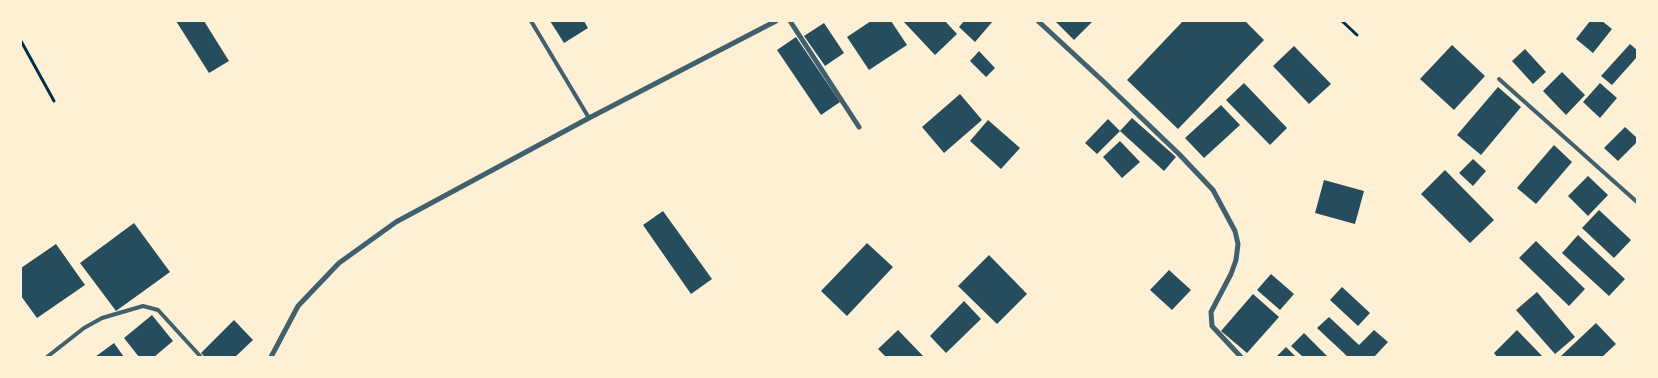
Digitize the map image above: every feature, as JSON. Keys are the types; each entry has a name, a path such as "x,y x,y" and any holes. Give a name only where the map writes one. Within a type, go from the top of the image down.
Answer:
{"street":[{"path":"271,357 298,306 339,263 396,222 589,118 776,21"},
{"path":"790,21 859,127"},
{"path":"1038,21 1179,154 1213,190 1235,231 1238,244 1236,260 1231,274 1211,312 1212,326 1241,357"}],"lane":[{"path":"531,21 589,118"},
{"path":"1499,79 1637,202"},
{"path":"48,357 84,328 102,318 143,306 158,310 201,357"}],"path":[{"path":"1342,21 1358,35"},
{"path":"21,41 54,101"}],"building":[{"path":"176,21 204,21 229,61 209,73"},
{"path":"550,21 584,21 588,28 564,43"},
{"path":"871,21 891,21 907,45 869,70 847,37"},
{"path":"903,21 945,21 957,34 935,55"},
{"path":"964,21 993,21 975,42 959,27"},
{"path":"1055,21 1093,21 1074,40"},
{"path":"1183,21 1245,21 1264,40 1178,129 1127,80"},
{"path":"1590,21 1602,21 1612,29 1593,53 1576,39"},
{"path":"824,23 844,53 825,66 804,36"},
{"path":"796,37 840,102 821,115 777,50"},
{"path":"1630,44 1637,50 1637,57 1612,85 1601,76"},
{"path":"1452,45 1485,76 1454,110 1420,79"},
{"path":"1294,46 1331,84 1309,104 1273,66"},
{"path":"1525,49 1546,72 1533,84 1512,61"},
{"path":"979,51 995,68 986,77 970,61"},
{"path":"1562,72 1585,95 1566,115 1543,91"},
{"path":"1244,83 1287,128 1270,145 1226,100"},
{"path":"1600,83 1617,98 1600,118 1583,102"},
{"path":"1498,87 1521,107 1481,155 1457,135"},
{"path":"960,94 982,120 944,153 922,127"},
{"path":"1221,105 1240,125 1204,158 1185,138"},
{"path":"1132,118 1176,157 1164,171 1120,131"},
{"path":"1108,119 1120,131 1097,154 1085,143"},
{"path":"988,120 1020,148 1001,169 970,141"},
{"path":"1625,127 1637,138 1637,142 1618,161 1604,148"},
{"path":"1120,141 1140,162 1122,178 1103,157"},
{"path":"1554,145 1572,162 1536,204 1517,188"},
{"path":"1473,159 1486,171 1473,186 1459,173"},
{"path":"1445,170 1494,220 1470,243 1421,194"},
{"path":"1588,176 1608,195 1588,216 1568,196"},
{"path":"1324,180 1364,191 1355,224 1315,213"},
{"path":"1599,210 1631,240 1614,258 1582,228"},
{"path":"663,211 712,279 691,294 643,225"},
{"path":"134,223 170,272 116,311 80,263"},
{"path":"1578,235 1625,279 1609,296 1562,253"},
{"path":"1536,241 1585,289 1569,306 1519,258"},
{"path":"867,243 893,267 847,316 821,291"},
{"path":"56,244 85,285 37,318 21,296 21,268"},
{"path":"989,255 1027,294 997,324 958,286"},
{"path":"1169,270 1191,290 1172,310 1150,290"},
{"path":"1271,274 1294,294 1280,310 1257,290"},
{"path":"1342,287 1370,313 1358,326 1330,300"},
{"path":"1537,292 1575,337 1555,354 1516,310"},
{"path":"1253,294 1279,317 1247,353 1221,331"},
{"path":"964,301 981,319 946,353 930,336"},
{"path":"152,315 173,341 154,357 139,357 124,338"},
{"path":"1329,317 1359,345 1374,330 1388,342 1374,357 1348,357 1317,328"},
{"path":"234,320 253,340 235,357 205,357 201,353"},
{"path":"1596,323 1616,344 1602,357 1561,356"},
{"path":"898,330 924,357 886,357 878,349"},
{"path":"1517,330 1543,357 1497,357 1494,353"},
{"path":"1304,333 1328,357 1303,357 1291,346"},
{"path":"114,343 124,357 95,357"},
{"path":"1286,347 1296,357 1276,357"}]}
